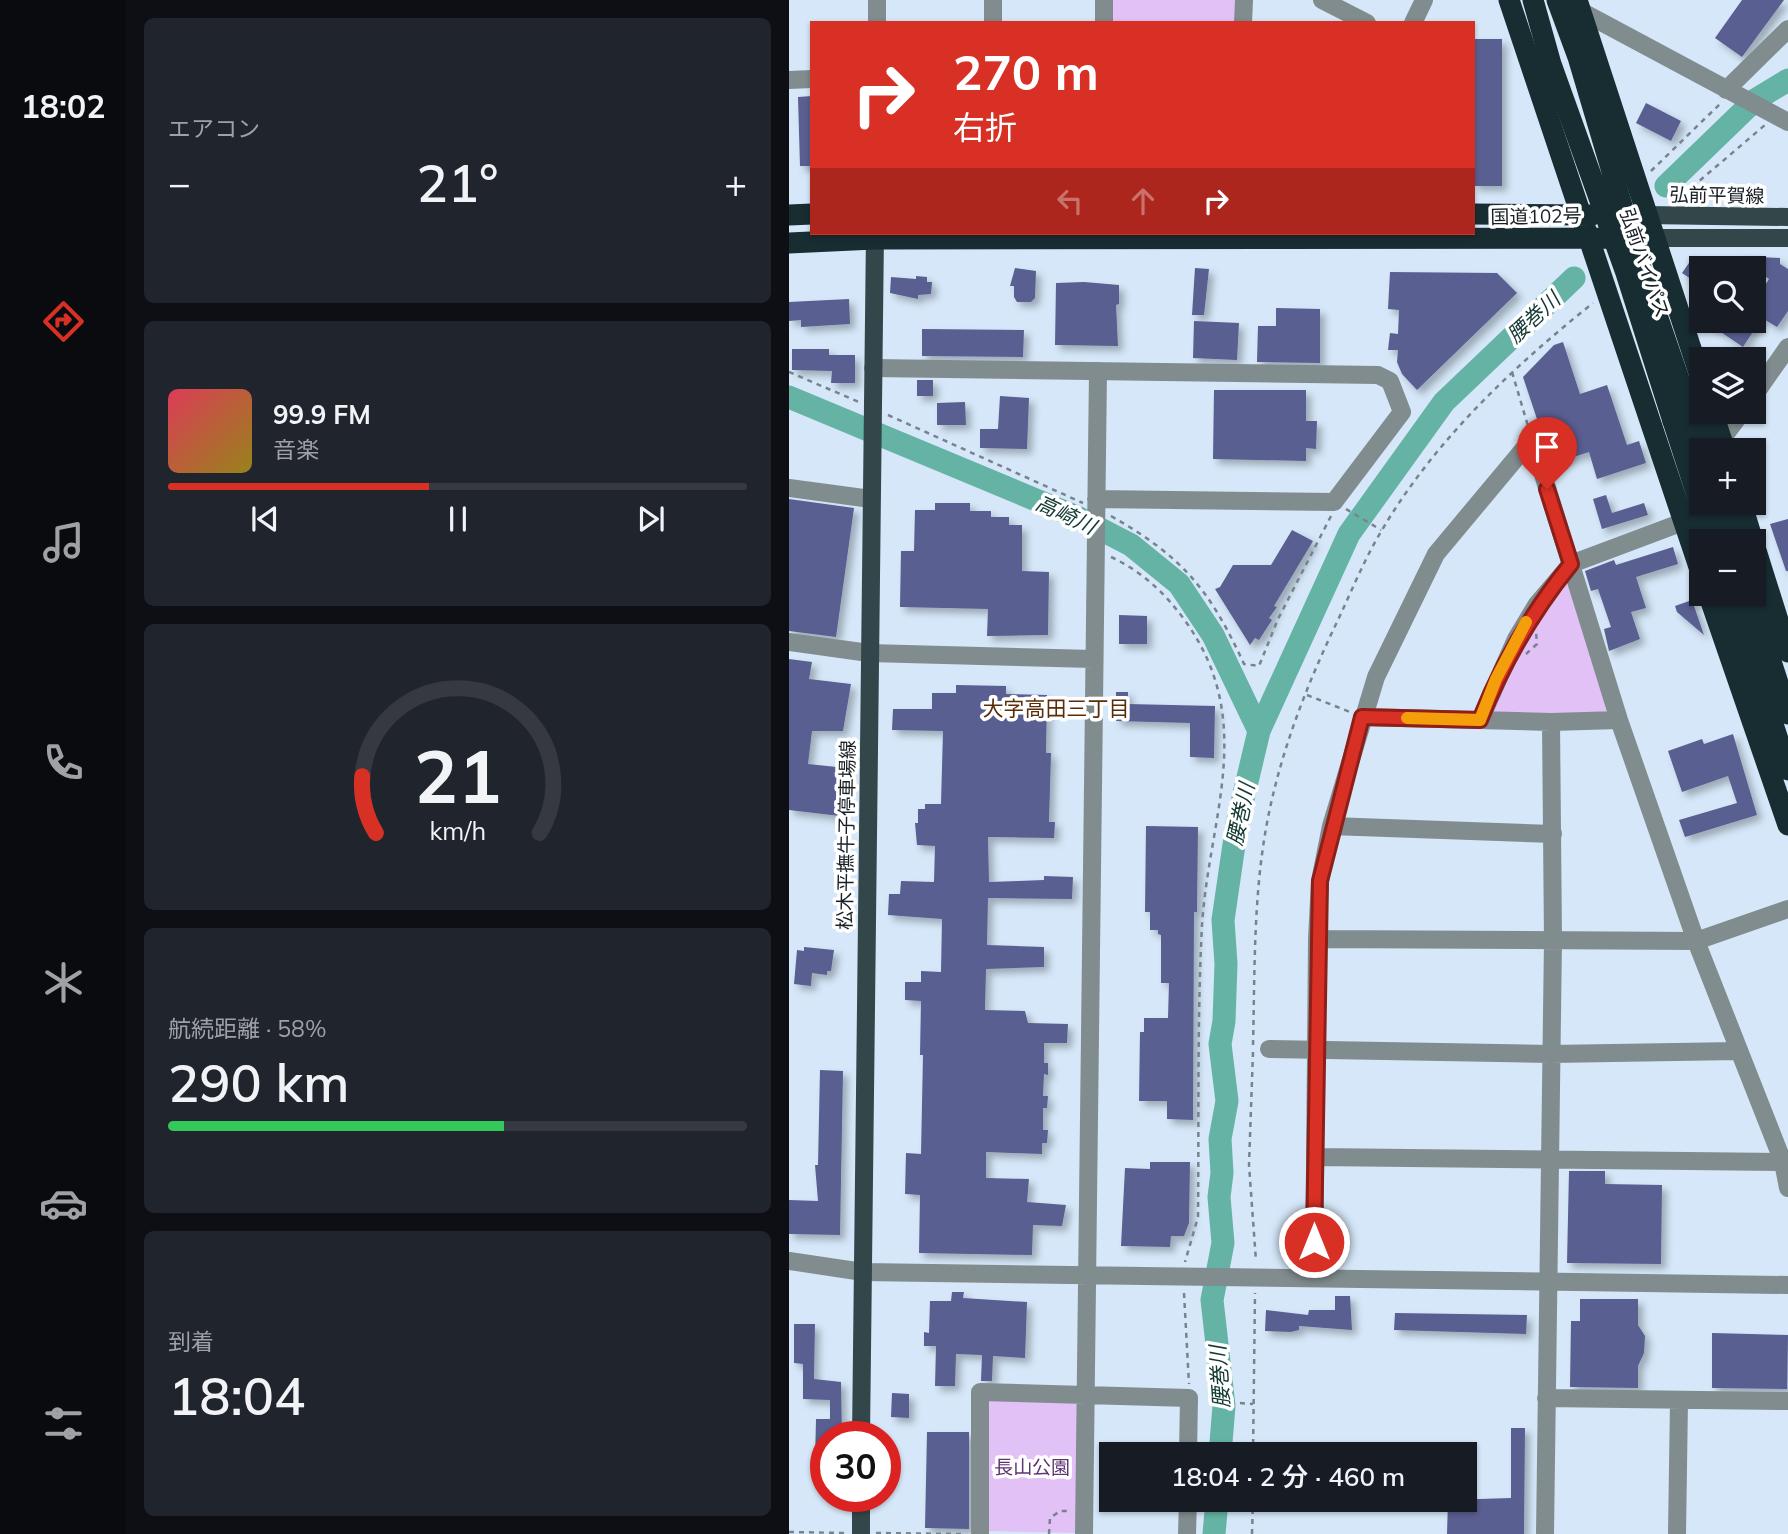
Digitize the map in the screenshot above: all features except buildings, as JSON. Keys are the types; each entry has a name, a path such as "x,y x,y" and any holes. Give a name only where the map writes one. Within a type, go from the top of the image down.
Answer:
{"highway":[{"path":"1509,0 1689,539"},
{"name":"弘前バイパス","path":"1533,0 1550,64 1626,273 1689,409"},
{"name":"弘前バイパス","path":"1558,0 1578,57 1640,266 1689,406"},
{"path":"1579,6 1690,347"},
{"path":"789,215 810,214"},
{"name":"国道102号","path":"1475,214 1646,215"},
{"name":"国道102号","path":"789,243 874,236 1653,238"},
{"name":"弘前バイパス","path":"1693,424 1710,529"},
{"name":"弘前バイパス","path":"1699,424 1710,438"},
{"path":"1766,582 1788,652"},
{"path":"1712,606 1788,825"},
{"path":"1734,606 1788,770"},
{"path":"1753,606 1788,714"}],"main road":[{"name":"弘前平賀線","path":"1646,215 1788,217"},
{"name":"松木平撫牛子停車場線","path":"861,1421 874,236"},
{"path":"1653,238 1788,238"},
{"path":"861,1512 861,1533"}],"street":[{"path":"877,0 877,21"},
{"path":"993,0 993,21"},
{"path":"1104,0 1105,21"},
{"path":"1243,21 1244,0"},
{"path":"1322,0 1363,21"},
{"path":"1414,21 1424,0"},
{"path":"1558,0 1579,6 1777,117"},
{"path":"1731,92 1788,29"},
{"path":"789,80 810,79"},
{"path":"1766,385 1782,370 1788,347"},
{"path":"873,368 1378,374 1390,381 1402,412 1334,502 1096,506"},
{"path":"1084,1534 1098,371"},
{"path":"1722,438 1733,424"},
{"path":"1532,439 1619,720 1696,942 1783,1162 1788,1188"},
{"path":"1314,1278 1317,939 1320,881 1331,826 1376,677 1437,554 1532,439"},
{"path":"789,488 871,499"},
{"path":"1480,720 1516,639 1537,604 1571,564 1683,522"},
{"path":"789,642 869,653 1093,659"},
{"path":"1362,717 1551,722 1619,720"},
{"path":"1545,1534 1550,1054 1554,940 1551,722"},
{"path":"1331,826 1553,834"},
{"path":"1317,939 1696,942 1788,909"},
{"path":"1269,1049 1550,1054 1739,1051"},
{"path":"1315,1157 1783,1162"},
{"path":"789,1261 863,1272 1187,1275 1252,1284 1314,1278 1788,1286"},
{"path":"980,1534 980,1392 1189,1398 1188,1442"},
{"path":"1546,1398 1788,1401"},
{"path":"1677,1534 1679,1401"},
{"path":"1187,1534 1188,1512"}],"path":[{"path":"1646,176 1731,92"},
{"path":"1675,203 1777,117"},
{"path":"1512,371 1532,439"},
{"path":"789,372 1096,506 1138,531 1195,579 1221,614 1244,664 1259,666 1278,619 1332,516"},
{"path":"1342,506 1381,530"},
{"path":"1095,548 1150,580 1172,602 1204,648 1223,709 1225,779 1203,923 1198,1217 1187,1275 1189,1398"},
{"path":"1305,694 1362,717"},
{"path":"1252,1284 1253,1442"},
{"path":"1240,1403 1253,1404"},
{"path":"1049,1534 1050,1518 1060,1511 1084,1511"},
{"path":"1252,1534 1253,1512"},
{"path":"789,1532 967,1534"}],"green space":[{"path":"1109,0 1239,0 1238,21 1108,21"},
{"path":"1569,579 1613,717 1491,716 1510,661 1544,608"},
{"name":"長山公園","path":"991,1397 1080,1404 1077,1533 985,1531 985,1403"}],"waterway":[{"name":"腰巻川","path":"1666,186 1755,100 1788,80"},
{"name":"腰巻川","path":"1221,1442 1224,1406 1212,1300 1223,1243 1219,1197 1222,1173 1220,1139 1227,1101 1220,1044 1224,1021 1226,964 1223,920 1237,824 1259,731 1349,534 1444,402 1574,278"},
{"name":"高崎川","path":"789,397 1077,517 1131,545 1179,584 1213,635 1259,731"},
{"name":"腰巻川","path":"1214,1534 1216,1512"}],"slow traffic":[{"path":"1407,718 1480,720 1496,679 1526,622"}],"district":[{"name":"大字高田三丁目","path":"1056,708"}],"route":[{"path":"1314,1242 1320,881 1331,826 1362,717 1480,720 1516,639 1537,604 1571,564 1547,489"}]}
